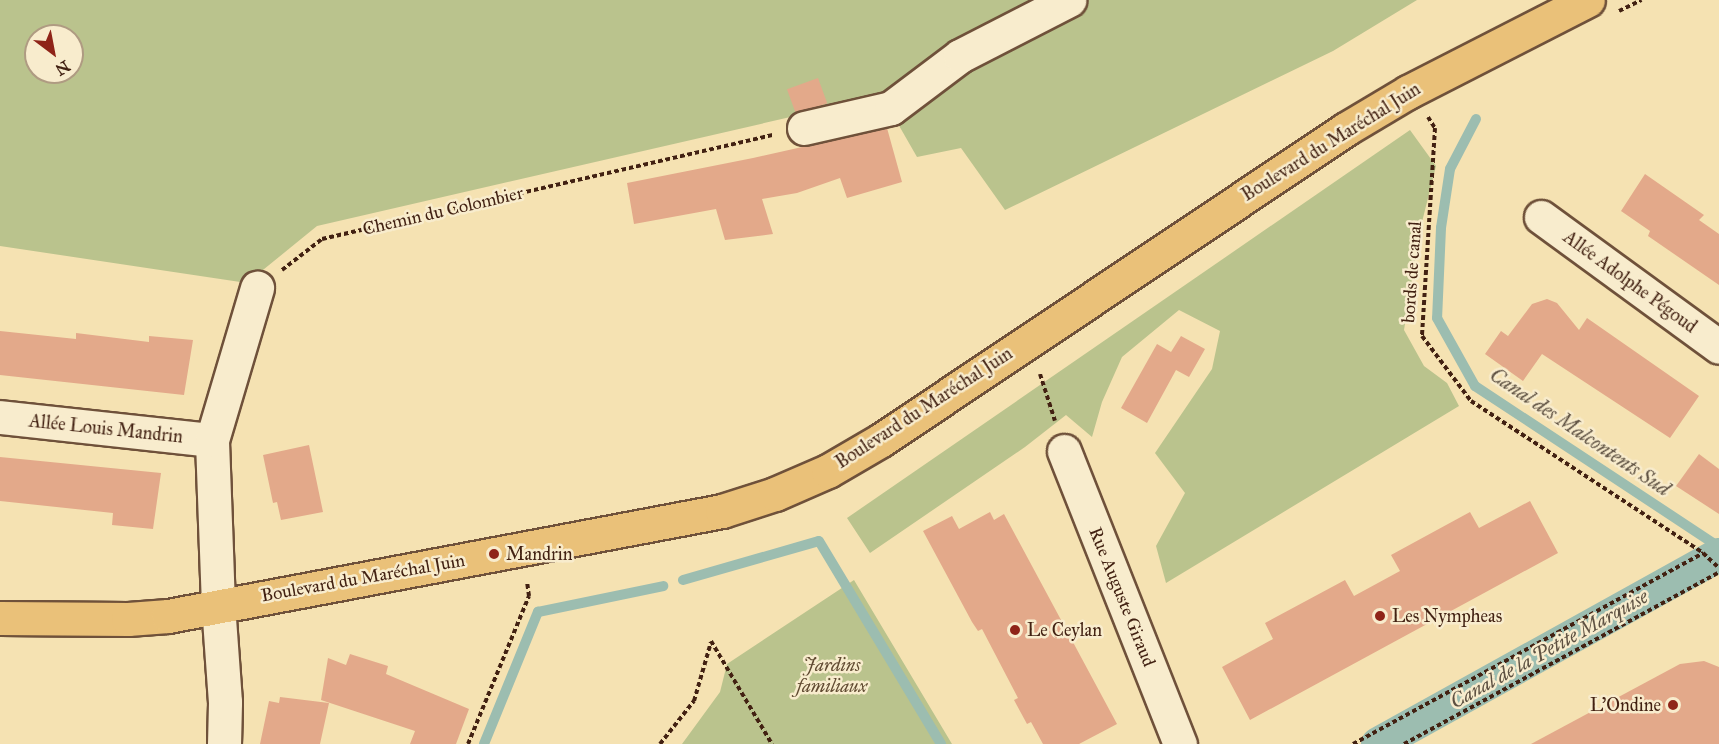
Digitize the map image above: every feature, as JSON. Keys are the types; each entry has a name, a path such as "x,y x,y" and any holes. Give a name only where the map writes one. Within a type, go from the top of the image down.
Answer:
{"main road":[{"name":"Boulevard du Maréchal Juin","path":"0,618 128,619 168,616 722,511 775,495 828,471 881,440 1346,129 1408,92 1600,8"}],"street":[{"path":"804,128 891,108 960,56 1069,0"},
{"name":"Allée Adolphe Pégoud","path":"1541,217 1719,347"},
{"path":"224,744 225,702 218,605 212,440 257,288"},
{"name":"Allée Louis Mandrin","path":"0,417 212,440"},
{"name":"Rue Auguste Giraud","path":"1064,451 1180,744"}],"path":[{"path":"1600,8 1642,0"},
{"name":"bords de canal","path":"1404,744 1719,570 1703,553 1471,401 1422,336 1435,128 1426,114"},
{"name":"Chemin du Colombier","path":"257,288 322,239 804,128"},
{"path":"1040,372 1064,451"},
{"path":"468,744 529,596 521,549"},
{"path":"1353,744 1703,553"},
{"path":"660,744 694,701 711,641 772,744"}],"green space":[{"path":"0,0 1417,0 1333,51 1005,210 961,148 917,157 882,96 317,226 247,283 0,246"},
{"path":"1410,130 1436,166 1420,230 1404,330 1424,366 1447,383 1459,406 1166,583 1156,546 1185,493 1155,453 1212,369 1220,331 1179,310 1122,357 1102,402 1092,437 1066,415 1025,447 870,553 847,518"},
{"name":"Jardins familiaux","path":"854,580 952,744 682,744 720,692 727,664"}],"building":[{"path":"818,78 827,103 796,115 787,89"},
{"path":"887,128 902,182 847,198 840,178 797,193 762,199 773,234 725,240 716,209 634,224 627,183"},
{"path":"1645,174 1704,215 1699,220 1719,234 1719,285 1648,236 1650,231 1621,211"},
{"path":"1547,299 1557,303 1579,330 1587,318 1699,396 1670,438 1542,354 1523,381 1485,354 1501,331 1508,336 1532,304"},
{"path":"0,331 76,339 76,333 149,342 149,336 193,340 184,395 0,375"},
{"path":"1181,336 1205,349 1189,377 1176,370 1147,423 1121,408 1157,344 1171,352"},
{"path":"309,445 323,512 281,520 277,502 273,503 263,455"},
{"path":"1699,454 1719,469 1719,514 1676,486"},
{"path":"0,457 161,473 153,529 112,525 113,513 0,501"},
{"name":"Les Nympheas","path":"1530,501 1558,553 1250,720 1222,667 1273,639 1265,623 1345,580 1354,596 1400,571 1391,555 1470,512 1479,528"},
{"name":"Le Ceylan","path":"990,512 994,520 1004,514 1117,724 1079,744 1043,744 1031,722 1027,724 1014,700 1018,698 982,629 978,631 972,622 923,531 952,516 959,529"},
{"path":"350,654 388,666 386,674 469,709 456,744 410,744 415,731 321,700 328,658 346,665"},
{"name":"L'Ondine","path":"1704,661 1719,667 1719,744 1531,744 1680,664"},
{"path":"280,697 329,703 320,744 260,744 269,701 279,703"}],"waterway":[{"name":"Canal des Malcontents Sud","path":"1476,119 1450,169 1441,228 1437,318 1475,386 1719,547"},
{"path":"683,580 819,541 941,744"},
{"name":"Canal de la Petite Marquise","path":"1378,744 1719,555"},
{"path":"484,744 538,612 663,586"}],"place":[{"name":"Mandrin","path":"494,554"},
{"name":"Les Nympheas","path":"1380,616"},
{"name":"Le Ceylan","path":"1015,630"},
{"name":"L'Ondine","path":"1673,705"}]}
